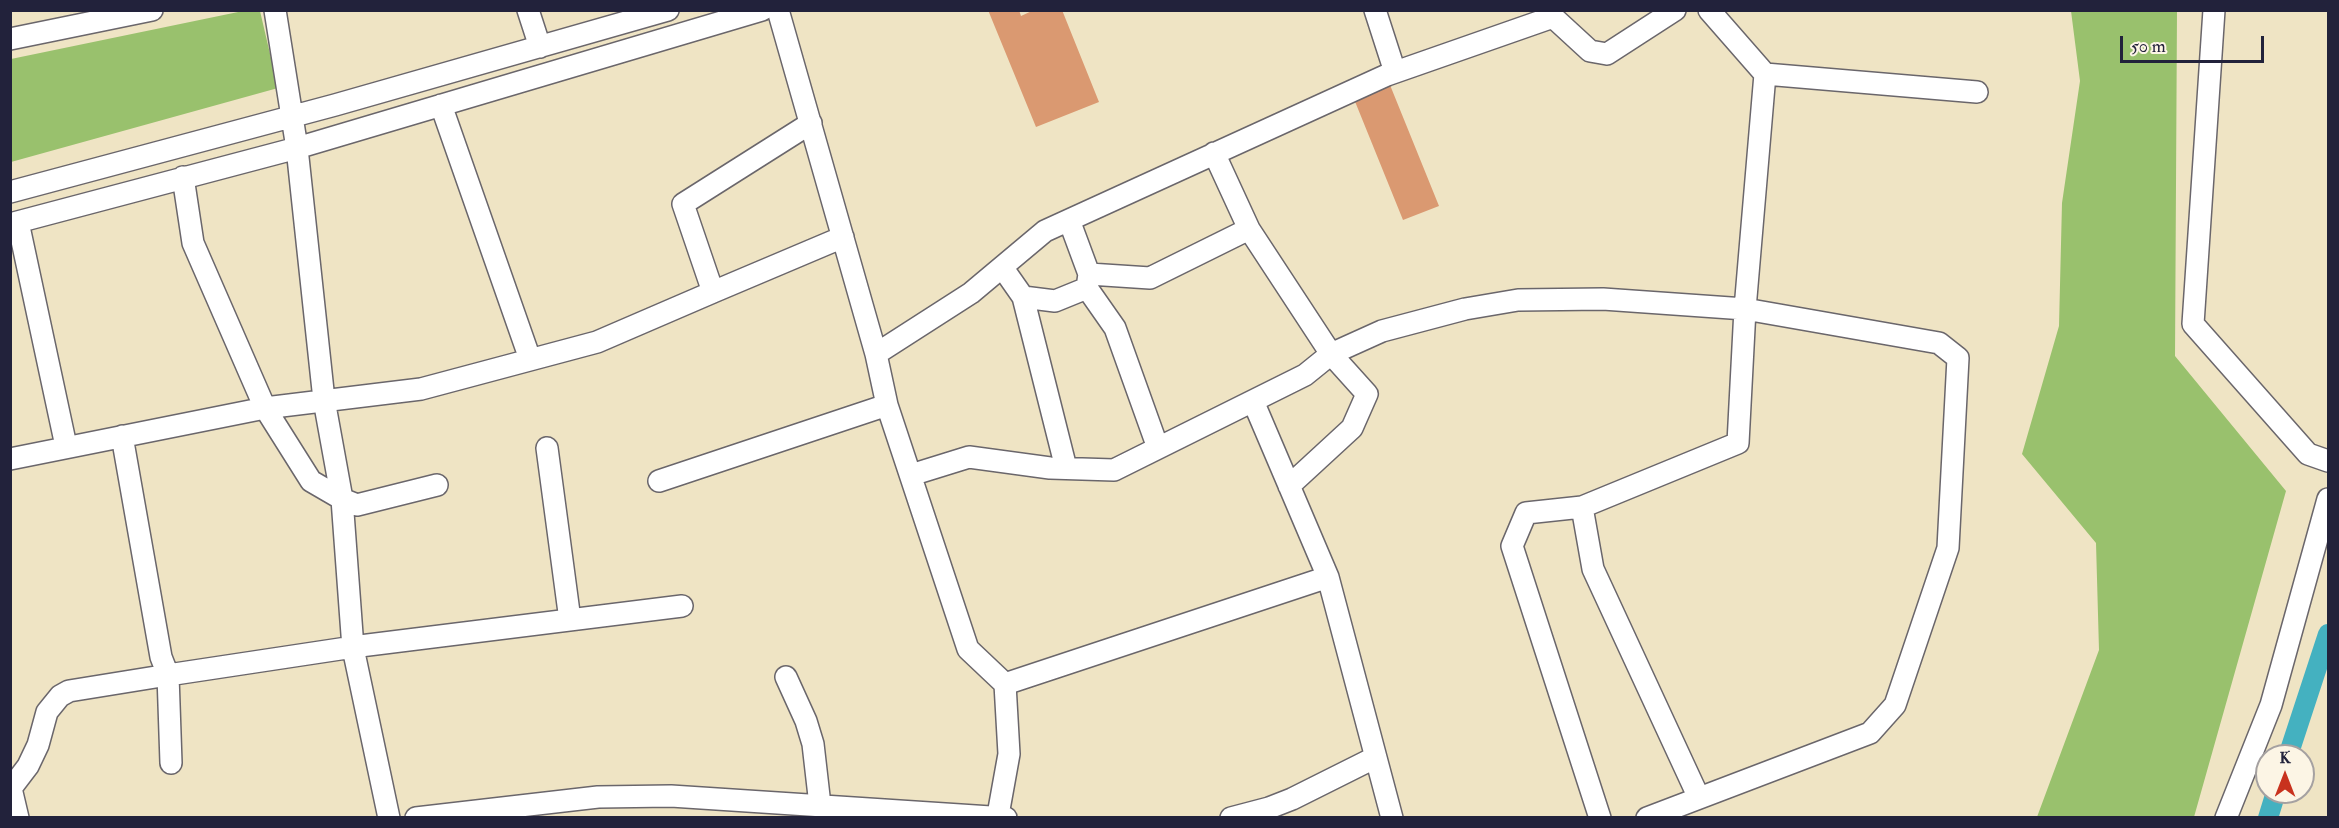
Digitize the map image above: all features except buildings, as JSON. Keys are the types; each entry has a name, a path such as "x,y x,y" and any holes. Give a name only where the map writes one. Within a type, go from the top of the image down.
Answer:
{"street":[{"path":"10,39 152,10"},
{"path":"275,10 297,148 324,400 342,499 353,648 389,818"},
{"path":"528,10 540,47"},
{"path":"10,192 292,116 668,10"},
{"path":"66,446 14,223 297,148 762,10"},
{"path":"416,818 598,797 671,796 1002,816 1009,754 1005,684 968,649 888,405 876,354 778,10"},
{"path":"1375,10 1395,72"},
{"path":"876,354 971,292 1045,231 1395,72 1552,14 1590,51 1607,54 1676,10"},
{"path":"1709,10 1765,74 1977,92"},
{"path":"2214,10 2193,324 2308,454 2328,461"},
{"path":"1600,818 1512,546 1526,513 1582,507 1738,443 1745,309 1765,74"},
{"path":"441,105 530,359"},
{"path":"713,292 683,204 811,123"},
{"path":"1214,153 1250,230 1332,354 1367,394 1352,428 1289,486"},
{"path":"183,177 193,243 265,408 311,481 357,505 437,485"},
{"path":"1069,220 1088,281 1115,328 1158,448"},
{"path":"1023,297 1055,301 1088,281 1150,278 1250,230"},
{"path":"10,459 265,408 324,400 380,396 421,389 597,342 843,237"},
{"path":"1002,267 1023,297 1066,468"},
{"path":"911,475 969,457 1066,468 1114,470 1305,375 1332,354 1382,331 1465,309 1518,300 1604,299 1745,309 1939,343 1958,358 1948,548 1895,705 1870,733 1647,818"},
{"path":"1252,401 1328,577 1374,758 1392,818"},
{"path":"659,481 888,405"},
{"path":"122,436 161,657 168,675 171,763"},
{"path":"547,448 570,620"},
{"path":"2226,818 2271,705 2328,499"},
{"path":"1582,507 1593,569 1699,798"},
{"path":"1005,684 1328,577"},
{"path":"18,818 11,786 28,766 38,745 47,712 60,696 69,691 353,648 682,606"},
{"path":"786,678 806,721 813,744 820,805"},
{"path":"1231,818 1292,799 1374,758"}],"green space":[{"path":"243,11 260,11 278,88 11,162 11,59"},
{"path":"2071,11 2177,11 2175,356 2286,491 2194,817 2037,817 2099,650 2096,543 2022,454 2059,326 2062,203 2080,81"}],"waterway":[{"path":"2292,744 2328,634"},
{"path":"2268,818 2272,804"}]}
